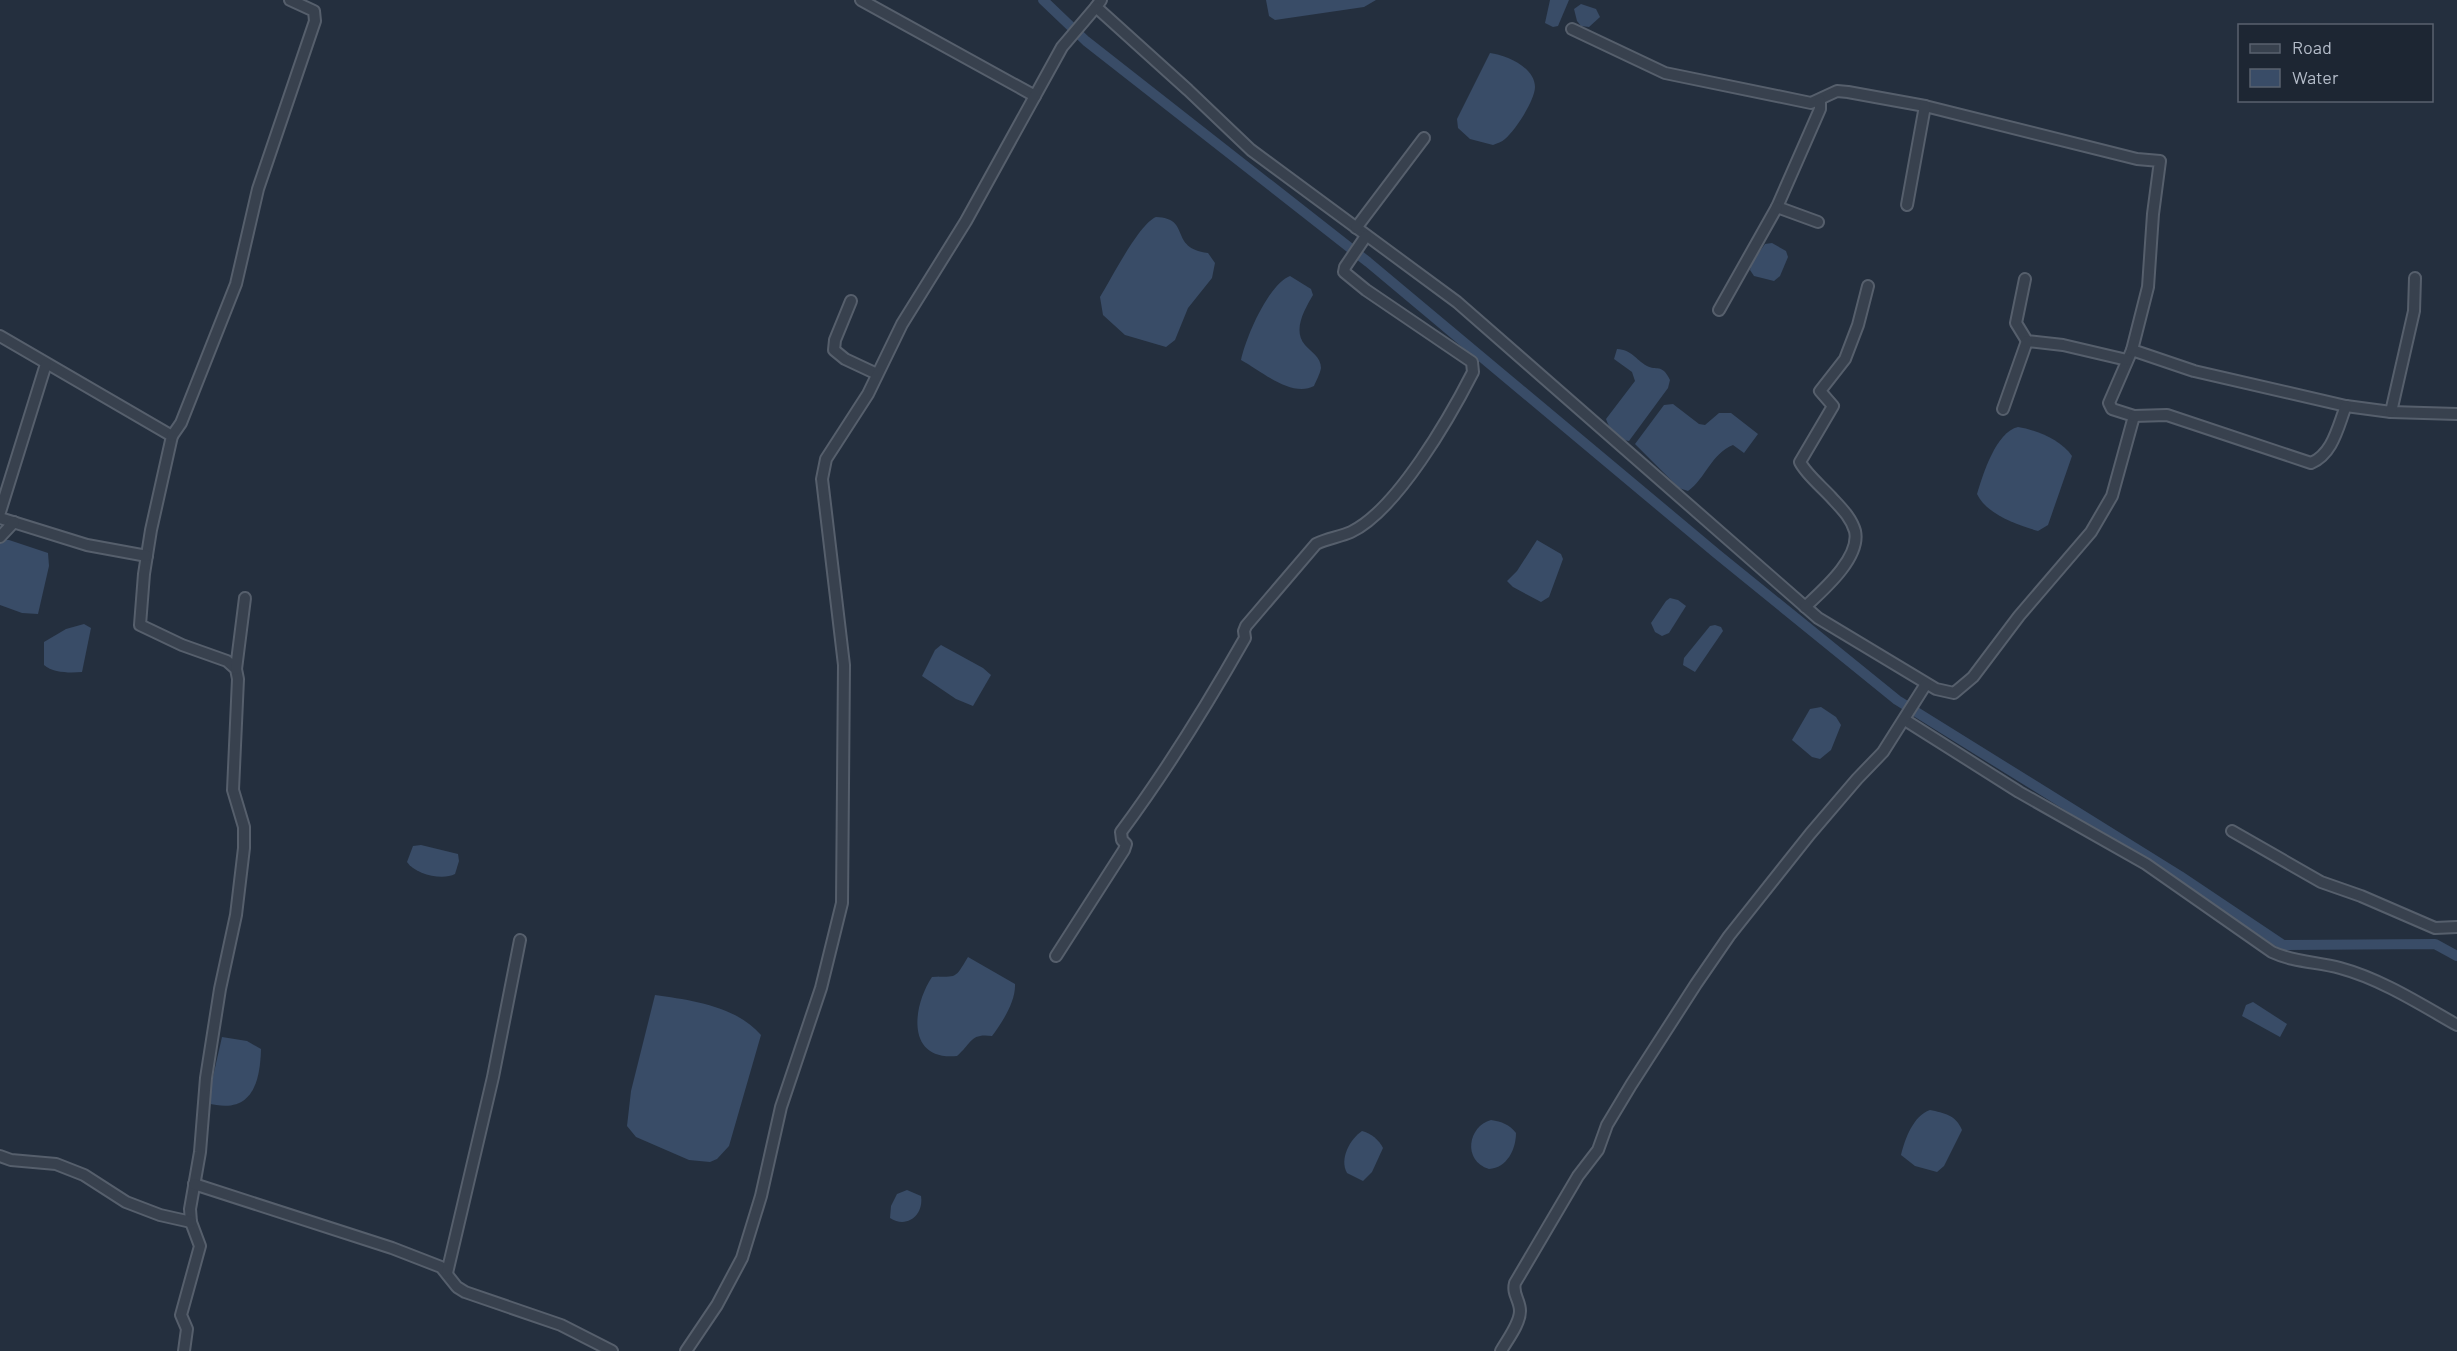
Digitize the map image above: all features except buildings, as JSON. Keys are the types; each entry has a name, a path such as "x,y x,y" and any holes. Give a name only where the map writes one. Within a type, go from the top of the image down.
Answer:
{"street":[{"path":"236,669 227,661 182,645 140,625 147,556 172,436 181,423 236,284 258,189 315,21 314,11 290,0"},
{"path":"861,0 1035,96"},
{"path":"686,1351 717,1305 742,1258 761,1196 780,1107 821,988 842,903 844,665 822,479 826,459 868,394 902,324 966,221 1062,47 1096,6 1251,150 1356,228 1363,241 1457,302 1818,618 1936,689 1954,693 1972,677 2019,616 2091,532 2112,496 2134,416"},
{"path":"1572,29 1665,73 1811,103 1837,91 1848,92 1925,106 2137,159 2160,161 2153,214 2148,287 2130,355 2109,403 2112,409 2134,416 2167,415 2311,463 2320,459 2331,444 2346,406"},
{"path":"1719,310 1777,207 1820,110 1820,100"},
{"path":"1907,205 1925,106"},
{"path":"1356,228 1424,138"},
{"path":"1777,207 1818,222"},
{"path":"1056,956 1124,850 1126,844 1122,840 1121,832 1177,752 1214,693 1245,638 1246,626 1316,544 1326,538 1351,532 1390,501 1427,450 1473,372 1472,363 1366,290 1344,272 1363,241"},
{"path":"2391,412 2414,311 2415,278"},
{"path":"2025,279 2016,323 2027,341"},
{"path":"1805,607 1831,582 1847,561 1853,548 1855,532 1848,514 1800,462 1833,406 1820,392 1845,359 1858,326 1868,286"},
{"path":"851,301 835,340 834,350 844,359 877,374"},
{"path":"0,336 172,436"},
{"path":"2027,341 2130,355 2346,406 2391,412 2457,414"},
{"path":"2003,409 2027,341"},
{"path":"0,512 46,363"},
{"path":"0,518 87,544 147,556"},
{"path":"0,537 14,522"},
{"path":"184,1351 187,1329 181,1315 200,1246 191,1222 190,1209 220,989 236,915 244,848 244,827 233,790 238,679 236,669 245,598"},
{"path":"1500,1351 1520,1310 1513,1291 1515,1283 1575,1181 1598,1150 1607,1125 1631,1085 1729,936 1824,818 1883,752 1926,684"},
{"path":"1907,716 2019,792 2146,864 2272,952 2282,957 2341,968 2371,980 2457,1025"},
{"path":"2232,831 2321,882 2361,896 2435,928 2457,927"},
{"path":"447,1273 493,1077 519,940"},
{"path":"0,1156 11,1160 56,1164 84,1174 126,1202 160,1215 191,1222"},
{"path":"194,1184 392,1248 441,1267 457,1287 465,1292 561,1325 612,1351"}],"water":[{"path":"1266,0 1376,0 1364,7 1275,20 1269,16"},
{"path":"1550,0 1569,0 1558,26 1553,27 1545,23"},
{"path":"1581,4 1596,9 1600,17 1589,27 1581,26 1577,21 1574,9"},
{"path":"1490,53 1511,59 1525,68 1534,80 1535,87 1532,99 1519,122 1505,139 1493,145 1470,139 1458,128 1457,119"},
{"path":"1156,217 1174,222 1188,245 1208,253 1215,263 1212,278 1188,308 1175,340 1166,347 1125,335 1103,315 1100,297 1134,241"},
{"path":"1772,243 1786,251 1788,257 1780,276 1774,281 1754,276 1750,270 1752,262 1765,244"},
{"path":"1290,276 1311,289 1313,295 1301,320 1300,333 1305,345 1318,358 1321,368 1314,386 1305,389 1296,389 1277,382 1241,360 1253,326 1266,300 1282,281"},
{"path":"1617,349 1630,353 1647,366 1662,369 1670,380 1668,388 1629,441 1621,439 1614,433 1606,419 1635,381 1632,372 1614,359"},
{"path":"1673,404 1699,424 1705,425 1719,413 1731,413 1758,434 1744,453 1733,445 1725,449 1694,486 1688,491 1679,488 1635,444 1664,405"},
{"path":"2018,427 2048,437 2062,445 2072,456 2048,525 2038,531 1995,513 1977,494 1997,445 2010,430"},
{"path":"0,540 9,540 48,553 49,566 38,614 22,613 0,605"},
{"path":"1537,540 1561,554 1563,559 1549,597 1541,602 1513,587 1507,581 1517,571"},
{"path":"1670,598 1686,606 1669,633 1662,636 1655,632 1651,623"},
{"path":"84,624 91,628 82,672 57,671 44,665 44,642 66,629"},
{"path":"1710,626 1721,627 1723,631 1695,672 1683,665 1684,658"},
{"path":"941,645 983,668 991,675 973,706 956,699 922,676 935,650"},
{"path":"1821,707 1836,717 1841,725 1831,750 1820,759 1812,757 1792,740 1810,709"},
{"path":"421,845 458,854 459,861 455,874 443,877 429,875 411,866 407,862 413,846"},
{"path":"968,957 1015,984 1015,991 1004,1018 992,1036 985,1035 975,1038 957,1056 940,1055 929,1050 921,1041 918,1030 920,1003 932,977 954,975"},
{"path":"655,995 698,1002 726,1011 751,1025 761,1035 729,1146 717,1159 710,1162 689,1160 636,1137 627,1126 631,1091"},
{"path":"2253,1002 2287,1024 2280,1037 2242,1016 2246,1005"},
{"path":"222,1037 247,1041 261,1049 258,1075 250,1094 243,1101 222,1106 207,1103"},
{"path":"1930,1110 1953,1118 1962,1130 1944,1166 1937,1172 1915,1166 1901,1155 1907,1135 1914,1123"},
{"path":"1491,1120 1511,1127 1516,1133 1509,1157 1501,1165 1489,1169 1480,1165 1475,1159 1471,1144 1477,1129"},
{"path":"1362,1131 1374,1137 1383,1148 1372,1172 1363,1181 1347,1173 1344,1162 1350,1144"},
{"path":"907,1190 921,1196 920,1209 908,1221 896,1221 890,1218 891,1206 897,1194"}],"waterway":[{"path":"1043,0 1086,41 1368,262 1717,554 1897,700 2180,876 2283,945 2435,944 2457,956"}]}
